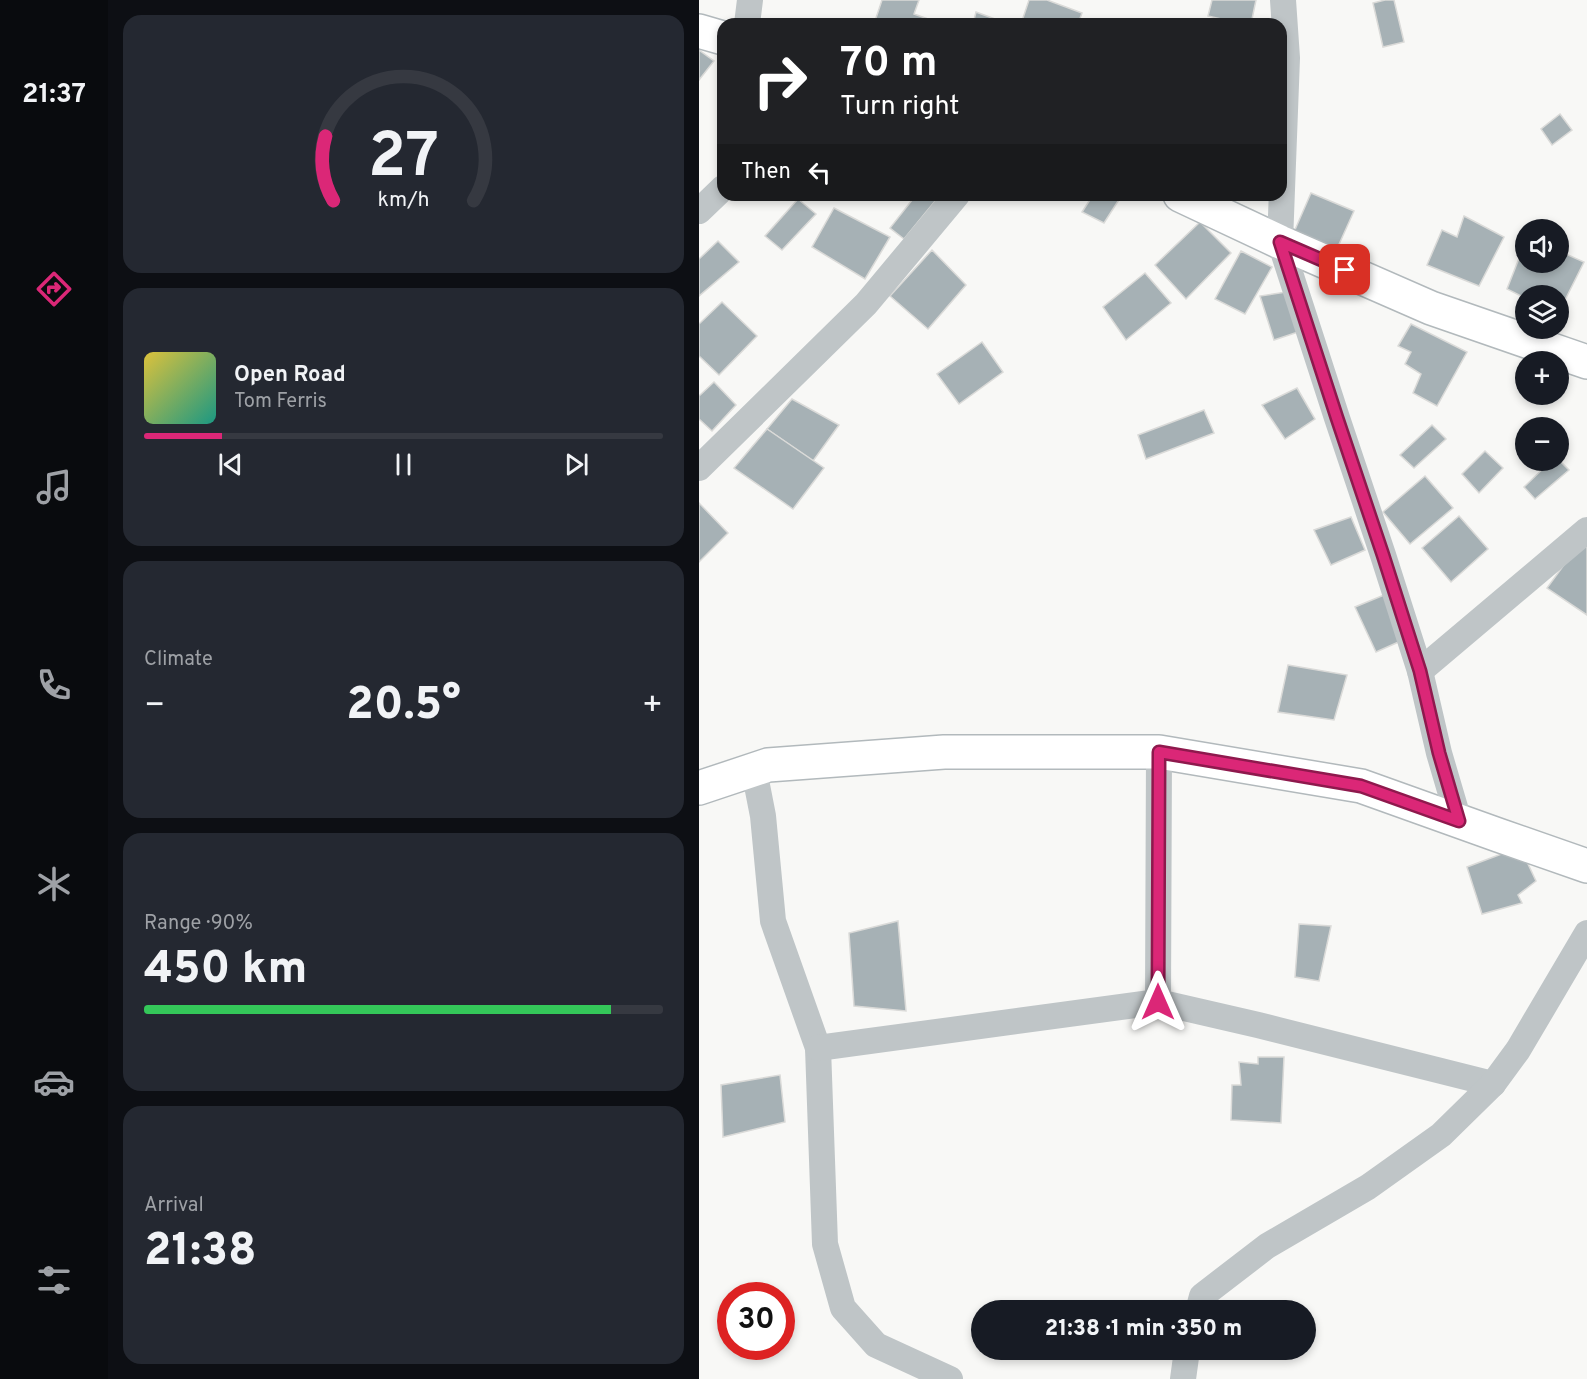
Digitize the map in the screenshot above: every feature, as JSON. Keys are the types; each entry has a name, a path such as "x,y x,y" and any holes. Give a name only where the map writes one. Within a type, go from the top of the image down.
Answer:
{"street":[{"path":"748,18 750,0"},
{"path":"1283,0 1284,18"},
{"path":"699,31 717,36"},
{"path":"699,211 717,194"},
{"path":"699,468 866,304 952,201"},
{"path":"1193,201 1431,308 1587,362"},
{"path":"1282,201 1280,242 1420,671 1439,753 1459,821"},
{"path":"1420,671 1587,530"},
{"path":"699,788 768,765 944,752 1159,752 1361,786 1587,866"},
{"path":"1158,1002 1159,752"},
{"path":"754,770 763,816 773,921 818,1048 825,1244 843,1308 876,1345 950,1379"},
{"path":"1201,1300 1202,1296 1267,1246 1368,1187 1441,1135 1493,1084 1518,1050 1587,933"},
{"path":"818,1048 1158,1002 1258,1024 1493,1084"},
{"path":"1183,1379 1186,1360"}],"building":[{"path":"882,0 919,0 914,14 925,18 876,18"},
{"path":"1029,0 1047,0 1082,13 1080,18 1023,18"},
{"path":"1212,0 1256,0 1252,18 1208,16"},
{"path":"1394,0 1404,42 1383,47 1373,3"},
{"path":"976,12 992,18 974,18"},
{"path":"699,50 714,61 699,80"},
{"path":"1560,114 1572,130 1552,145 1541,129"},
{"path":"1311,193 1354,211 1336,251 1294,232"},
{"path":"796,201 800,201 816,214 782,250 765,236"},
{"path":"911,201 935,201 904,239 890,228"},
{"path":"1089,201 1118,201 1104,223 1082,212"},
{"path":"834,208 890,237 865,279 812,247"},
{"path":"1464,216 1504,237 1479,286 1427,265 1442,230 1457,237"},
{"path":"1200,222 1231,253 1186,299 1155,265"},
{"path":"718,241 739,262 699,296 699,259"},
{"path":"932,250 966,285 928,329 890,296"},
{"path":"1241,251 1272,267 1245,314 1215,299"},
{"path":"1569,255 1584,262 1569,292 1569,285 1515,285 1515,293 1507,289 1515,269 1515,273 1569,273"},
{"path":"1145,273 1171,303 1126,340 1103,307"},
{"path":"1286,292 1298,332 1274,340 1260,296"},
{"path":"722,302 757,336 719,375 699,356 699,324"},
{"path":"1411,324 1467,352 1437,406 1413,393 1421,374 1405,364 1411,352 1398,346"},
{"path":"982,342 1003,372 959,404 937,374"},
{"path":"714,382 736,405 712,431 699,419 699,396"},
{"path":"1297,388 1315,419 1285,439 1262,405"},
{"path":"792,399 839,425 813,461 767,429"},
{"path":"1204,410 1214,433 1146,459 1138,435"},
{"path":"1432,425 1446,439 1414,468 1400,455"},
{"path":"767,429 824,468 793,509 734,468"},
{"path":"1485,451 1503,468 1479,493 1462,474"},
{"path":"1541,471 1568,471 1535,499 1524,487"},
{"path":"1425,476 1453,508 1410,544 1383,512"},
{"path":"699,503 728,533 699,562"},
{"path":"1459,516 1488,549 1451,582 1422,548"},
{"path":"1351,517 1365,550 1331,565 1314,530"},
{"path":"1580,543 1587,548 1587,615 1547,588"},
{"path":"1384,595 1403,640 1376,652 1355,607"},
{"path":"1288,665 1347,675 1334,720 1278,712"},
{"path":"1520,847 1536,881 1518,895 1522,903 1482,914 1467,867"},
{"path":"898,921 906,1011 854,1006 849,933"},
{"path":"1299,924 1331,926 1319,981 1295,977"},
{"path":"1258,1057 1284,1057 1281,1123 1231,1120 1232,1085 1241,1085 1239,1062 1258,1064"},
{"path":"780,1075 785,1122 723,1137 721,1085"}],"route":[{"path":"1158,1002 1159,752 1361,786 1459,821 1439,753 1420,671 1280,242 1345,270"}]}
